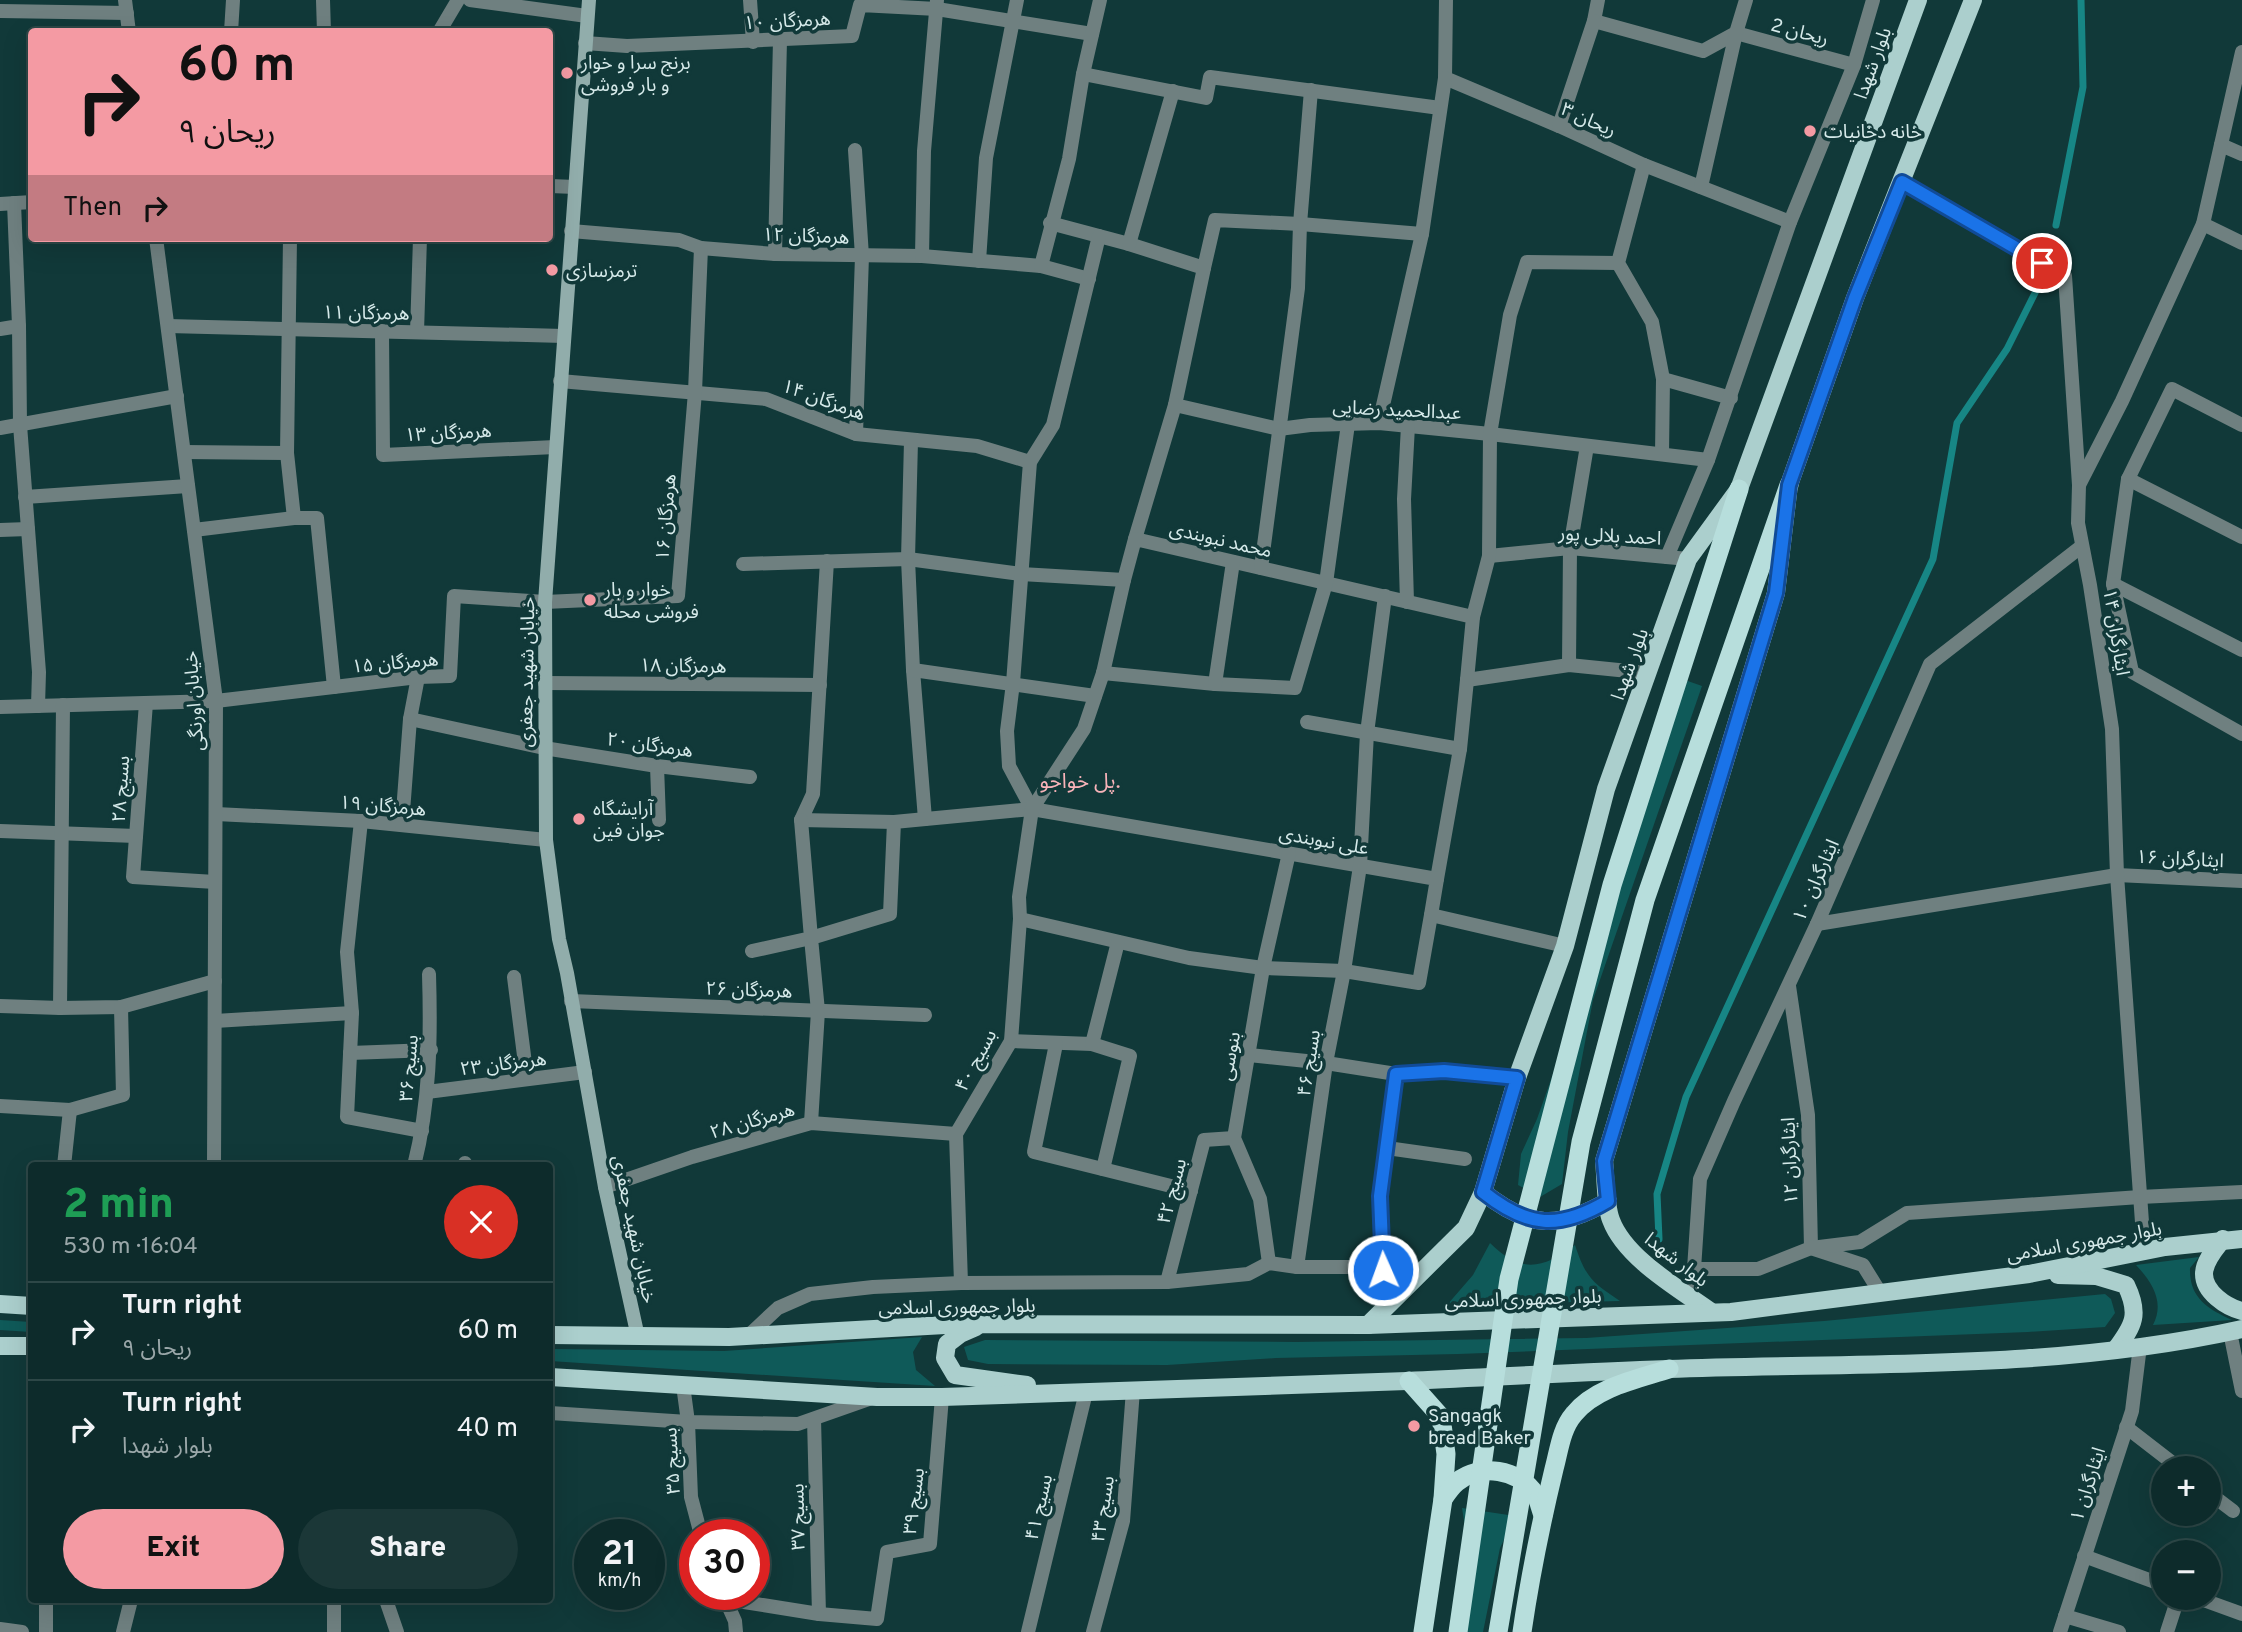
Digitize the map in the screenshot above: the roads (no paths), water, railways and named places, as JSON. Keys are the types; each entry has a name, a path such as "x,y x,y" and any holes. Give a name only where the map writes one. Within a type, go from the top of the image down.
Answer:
{"highway":[{"path":"1498,1632 1581,1142 1645,900 1789,485"},
{"path":"1458,1632 1509,1279 1612,885 1740,489"},
{"path":"1522,1632 1543,1515 1565,1429 1575,1413 1589,1401 1619,1384 1669,1369"},
{"path":"1409,1381 1441,1417 1446,1454 1443,1499 1423,1632"},
{"path":"1443,1499 1457,1482 1477,1472 1499,1471 1519,1478 1535,1494 1543,1515"}],"main road":[{"name":"خیابان شهید جعفری","path":"589,0 545,602 546,841 556,916 605,1187 638,1337"},
{"name":"بلوار شهدا","path":"1368,1325 1466,1228 1483,1192 1517,1078 1565,947 1606,789 1688,559 1740,489 1918,0"},
{"name":"بلوار شهدا","path":"1710,1311 1626,1246 1610,1219 1604,1161 1776,593 1789,485 1855,298 1973,0"},
{"path":"1483,1192 1505,1209 1530,1219 1558,1221 1585,1215 1608,1201"},
{"path":"2223,1239 2211,1254 2204,1274 2210,1290 2230,1308 2242,1311"},
{"name":"بلوار جمهوری اسلامی","path":"553,1335 748,1336 963,1324 1368,1325 1731,1312 2029,1273 2144,1250 2223,1239 2242,1239"},
{"path":"2029,1273 2096,1276 2126,1285 2134,1301 2134,1317 2129,1331 2116,1349"},
{"path":"0,1304 28,1306"},
{"path":"979,1326 960,1334 947,1344 945,1358 955,1375 1086,1391"},
{"path":"553,1377 877,1396 942,1396 1409,1381 1669,1369 1964,1363 2116,1349 2236,1330"},
{"path":"0,1346 28,1346"}],"street":[{"path":"231,28 233,0"},
{"path":"323,0 324,28"},
{"path":"441,28 458,0"},
{"path":"470,0 587,16"},
{"path":"750,0 753,42"},
{"path":"979,261 986,158 1017,0"},
{"path":"1041,266 1069,159 1083,74 1100,0"},
{"path":"1379,423 1422,234 1445,78 1446,0"},
{"path":"1559,126 1594,21 1598,0"},
{"path":"1701,187 1746,0"},
{"path":"1667,557 1731,398 1790,222 1854,65 1873,0"},
{"path":"922,256 924,151 937,4"},
{"name":"هرمزگان ۱۰","path":"585,43 627,47 852,36 860,5 937,4 1014,23 1092,34"},
{"path":"0,10 15,5 126,7 129,28"},
{"path":"1594,21 1703,51 1736,33"},
{"name":"ریحان 2","path":"1736,33 1854,65"},
{"path":"775,254 780,40"},
{"name":"ایثارگران ۱۴","path":"2144,1250 2117,875 2112,729 2078,523 2080,485 2122,401 2203,224 2242,52"},
{"path":"1083,74 1206,98 1210,77 1440,108"},
{"name":"ریحان ۳","path":"1445,78 1644,165 1790,222"},
{"path":"1261,568 1298,288 1300,224 1311,90"},
{"path":"1129,244 1173,91"},
{"path":"2221,145 2242,154"},
{"path":"855,150 862,256 856,434"},
{"path":"1644,165 1618,263 1651,322 1662,379 1662,454"},
{"path":"1902,182 2065,276 2080,485"},
{"path":"553,186 575,187"},
{"path":"28,202 7,203 19,327 20,425 39,672 38,706"},
{"path":"743,564 908,559 1021,574 1124,580 1175,405 1215,220 1422,234"},
{"path":"1051,223 1204,268"},
{"path":"2203,224 2242,243"},
{"name":"هرمزگان ۱۲","path":"571,232 679,240 701,248 775,254 922,256 1041,266 1089,279"},
{"path":"1032,809 1009,766 1007,731 1030,462 1053,425 1099,236"},
{"name":"خیابان اورنگی","path":"157,242 216,701 214,1162"},
{"path":"290,242 287,453 294,518"},
{"path":"417,332 420,242"},
{"path":"695,392 701,248"},
{"path":"1020,919 1189,958 1263,968 1344,971 1419,983 1460,749 1473,617 1489,556 1490,434 1510,315 1527,262 1618,263"},
{"name":"هرمزگان ۱۱","path":"168,326 564,336"},
{"path":"0,329 19,327"},
{"name":"هرمزگان ۱۳","path":"382,331 383,455 555,447"},
{"path":"1662,379 1731,398"},
{"name":"هرمزگان ۱۴","path":"560,381 766,398 856,434 977,446 1030,462"},
{"path":"2242,425 2172,389 2128,479 2113,584 2133,672 2242,734"},
{"name":"هرمزگان ۱۶","path":"545,602 678,596 695,392"},
{"path":"0,428 177,396"},
{"name":"عبدالحمید رضایی","path":"1175,405 1279,429 1379,423 1708,460"},
{"path":"1103,673 1215,684 1295,688 1326,583 1348,424"},
{"path":"1407,602 1404,499 1408,426"},
{"path":"911,440 908,559 913,670 925,819"},
{"path":"1569,666 1570,548 1587,446"},
{"path":"184,452 287,453"},
{"path":"2128,479 2242,537"},
{"path":"25,497 188,486"},
{"path":"194,530 294,518 317,518 334,687"},
{"path":"0,530 27,529"},
{"name":"محمد نبوبندی","path":"1135,539 1473,617"},
{"name":"ایثارگران ۱۰","path":"1688,1295 1694,1269 1700,1179 1817,924 1930,664 2082,546"},
{"name":"احمد بلالی پور","path":"1489,556 1570,548 1688,559"},
{"path":"811,1123 818,1011 801,820 813,794 827,561"},
{"path":"1215,684 1233,562"},
{"name":"بسیج ۴۰","path":"956,1134 1012,1041 1019,897 1032,809 1084,729 1103,673 1124,580"},
{"path":"2113,584 2242,650"},
{"name":"هرمزگان ۱۵","path":"0,707 216,701 418,677 450,676 454,596 545,602"},
{"name":"بسیج ۴۶","path":"1297,1267 1326,1063 1360,866 1367,733 1385,596"},
{"path":"1467,680 1569,666 1648,673"},
{"path":"913,670 1095,696"},
{"path":"402,825 410,719 418,677"},
{"name":"هرمزگان ۱۸","path":"545,683 820,685"},
{"name":"بسیج ۲۸","path":"146,703 133,877 215,883"},
{"path":"60,1009 63,705"},
{"name":"هرمزگان ۲۰","path":"410,719 544,748 750,777"},
{"path":"1307,722 1460,749"},
{"path":"657,766 659,820"},
{"name":"علی نبوبندی","path":"801,820 894,822 1032,809 1437,879"},
{"name":"هرمزگان ۱۹","path":"216,814 361,821 546,841"},
{"path":"361,821 347,952 352,1013 347,1118 422,1131"},
{"path":"752,951 811,939 890,914 894,822"},
{"path":"0,831 136,836"},
{"name":"بنوسی","path":"1234,1138 1263,968 1289,853"},
{"name":"ایثارگران ۱۶","path":"1817,924 2117,875 2242,881"},
{"path":"1431,915 1565,947"},
{"path":"1092,1044 1118,942"},
{"name":"بسیج ۳۶","path":"415,1162 422,1131 431,1050 429,974"},
{"path":"514,978 527,1079"},
{"path":"0,1006 60,1009 121,1007 215,981"},
{"name":"ایثارگران ۱۲","path":"1788,985 1808,1115 1811,1248"},
{"name":"هرمزگان ۲۶","path":"571,1001 925,1015"},
{"path":"0,1106 70,1110 124,1095 121,1007"},
{"path":"215,1021 352,1013"},
{"path":"1012,1041 1092,1044 1130,1056 1102,1170"},
{"path":"1056,1044 1034,1152 1191,1191"},
{"path":"350,1053 431,1050"},
{"path":"1249,1055 1396,1074 1444,1071 1517,1078"},
{"name":"هرمزگان ۲۳","path":"426,1092 585,1072"},
{"path":"748,1336 778,1308 810,1294 873,1287 961,1283 1167,1282 1248,1274 1269,1263 1297,1267 1383,1270 1380,1196 1396,1074"},
{"path":"64,1162 70,1110"},
{"name":"هرمزگان ۲۸","path":"605,1187 692,1157 811,1123 956,1134"},
{"path":"956,1134 961,1283"},
{"path":"1234,1138 1260,1199 1269,1263"},
{"name":"بسیج ۴۲","path":"1167,1282 1204,1140 1234,1138"},
{"path":"1387,1148 1465,1158"},
{"path":"1694,1269 1758,1269 1811,1248 1860,1242 1906,1213 2242,1192"},
{"path":"1811,1248 1863,1265 1881,1294"},
{"path":"2236,1330 2242,1391"},
{"name":"ایثارگران ۱","path":"2060,1632 2132,1412 2140,1346"},
{"name":"بسیج ۳۵","path":"683,1385 688,1422 691,1497 697,1519"},
{"name":"بسیج ۴۳","path":"1093,1632 1124,1521 1133,1390"},
{"name":"بسیج ۴۱","path":"1028,1632 1086,1391"},
{"path":"553,1413 688,1422 799,1424 877,1396"},
{"name":"بسیج ۳۹","path":"819,1614 877,1619 887,1552 930,1544 942,1396"},
{"name":"بسیج ۳۷","path":"814,1419 819,1614"},
{"path":"2126,1427 2163,1456"},
{"path":"2221,1502 2233,1511"},
{"path":"2084,1556 2151,1581"},
{"path":"46,1603 46,1632"},
{"path":"123,1632 130,1603"},
{"path":"334,1603 334,1632"},
{"path":"387,1603 397,1632"},
{"path":"770,1605 819,1614"},
{"path":"2221,1606 2242,1614"},
{"path":"730,1610 736,1632"},
{"path":"2167,1632 2174,1610"},
{"path":"2065,1616 2119,1632"},
{"path":"0,1629 22,1632"}],"waterway":[{"path":"2056,225 2083,87 2081,0"},
{"path":"1659,1239 1657,1194 1686,1097 1933,559 1957,423 2007,349 2039,285"}],"place":[{"name":"برنج سرا و خوار و بار فروشی","path":"567,73"},
{"name":"خانه دخانیات","path":"1810,131"},
{"name":"ترمزسازی","path":"552,270"},
{"name":"خوار و بار فروشی محله","path":"590,600"},
{"name":"آرایشگاه جوان فین","path":"579,819"},
{"name":"Sangagk bread Baker","path":"1414,1426"}],"district":[{"name":"پل خواجو.","path":"1080,781"}]}
